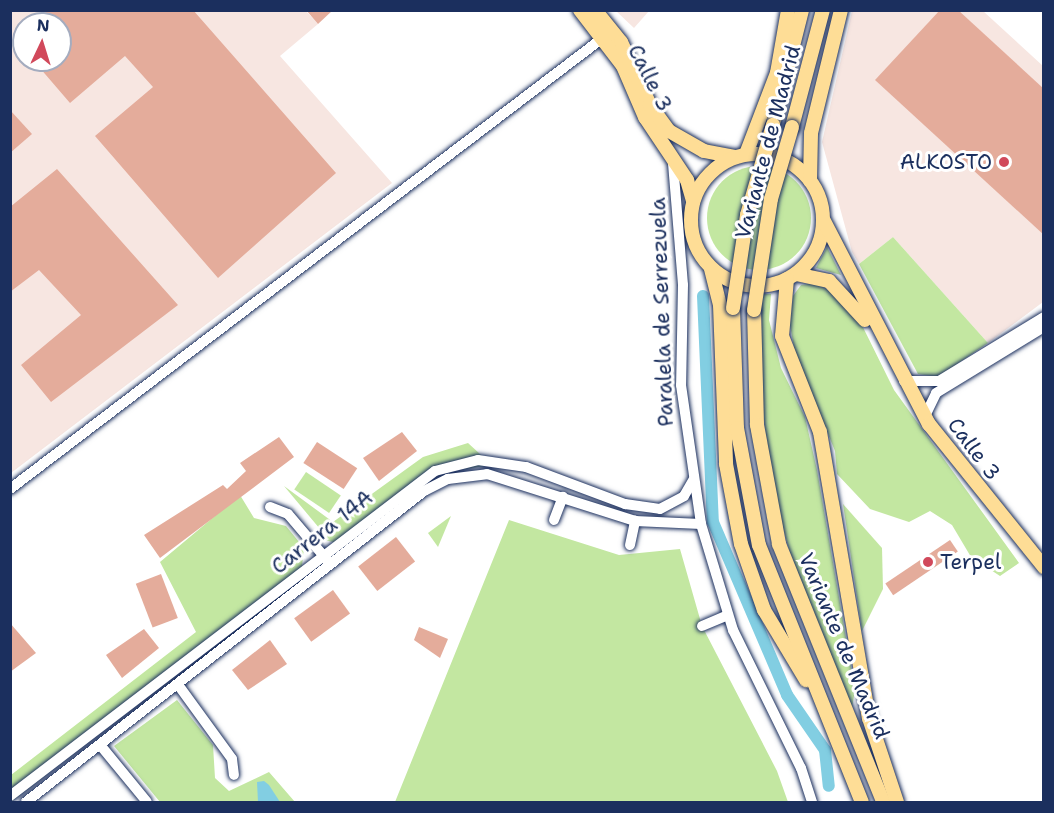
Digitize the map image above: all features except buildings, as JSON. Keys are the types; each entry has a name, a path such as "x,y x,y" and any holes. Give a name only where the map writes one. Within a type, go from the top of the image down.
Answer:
{"main road":[{"name":"Calle 3","path":"580,10 604,38 672,157 693,201"},
{"name":"Calle 3","path":"595,10 621,42 650,105 669,131 704,151 741,156"},
{"path":"741,156 777,73 788,10"},
{"name":"Variante de Madrid","path":"802,10 747,215 733,308 737,428 750,508 773,589 822,701 862,802"},
{"name":"Variante de Madrid","path":"824,10 768,217 754,310 757,425 779,544 884,802"},
{"path":"711,269 748,286 791,277 816,251 824,221 810,181 811,133 841,10"},
{"path":"810,181 786,160 741,156 709,174 693,201 693,240 711,269 720,305 726,464 741,544 764,610 822,701"},
{"name":"Calle 3","path":"824,221 884,346 925,416 1001,521 1044,567"},
{"name":"Calle 3","path":"791,277 817,277 842,290 884,346"},
{"path":"791,277 782,336 820,432 869,718 897,802"}],"street":[{"path":"10,489 604,38"},
{"name":"Paralela de Serrezuela","path":"672,157 682,276 681,385 701,524 728,615 812,802"},
{"path":"903,381 939,381 1044,317"},
{"path":"925,416 936,393 1044,327"},
{"name":"Carrera 14A","path":"10,796 435,471 478,460 526,467 625,504 660,509 684,496 694,479"},
{"name":"Carrera 14A","path":"26,802 179,686 424,491 448,479 487,474 635,521 701,524"},
{"path":"554,520 562,496"},
{"path":"270,507 288,514 332,566"},
{"path":"630,544 635,521"},
{"path":"702,626 728,615"},
{"path":"179,686 232,759 234,775"},
{"path":"101,746 147,802"}],"shaded area":[{"path":"11,11 306,11 318,24 280,56 392,183 11,473"},
{"path":"616,11 649,11 634,28"},
{"name":"ALKOSTO","path":"852,11 983,11 1043,66 1043,302 988,343 893,237 859,264 852,252 822,142"}],"green space":[{"path":"759,166 779,170 788,175 802,189 807,198 811,218 807,238 802,247 788,261 779,266 759,270 739,266 730,261 716,247 711,238 707,218 711,198 716,189 730,175 739,170"},
{"path":"893,237 988,343 938,377 918,374 859,264"},
{"path":"827,247 841,275 816,268"},
{"path":"816,283 852,305 894,390 1019,563 1000,576 971,557 952,525 930,511 909,522 870,509 837,474 835,451 795,353 790,325 793,296 801,285"},
{"path":"762,294 771,294 769,320 781,368 805,417 817,470 855,690 852,708 790,553 772,487 760,385"},
{"path":"468,443 492,465 444,472 415,488 339,552 333,542 320,539 325,535 284,486 333,522 423,457"},
{"path":"306,472 341,495 329,513 294,489"},
{"path":"240,495 254,518 286,526 304,548 302,566 309,573 11,802 11,775 196,632 160,562"},
{"path":"843,504 882,548 883,589 862,631"},
{"path":"451,516 438,547 428,533"},
{"path":"509,520 619,555 680,549 702,626 777,771 788,802 395,802"},
{"path":"177,700 213,745 215,778 229,791 269,772 295,802 160,802 114,746"}],"water":[{"path":"264,781 280,802 258,802 257,782"}],"waterway":[{"path":"703,296 713,522 787,695 825,750 829,786"}],"place":[{"name":"ALKOSTO","path":"1004,162"},
{"name":"Terpel","path":"928,562"}]}
